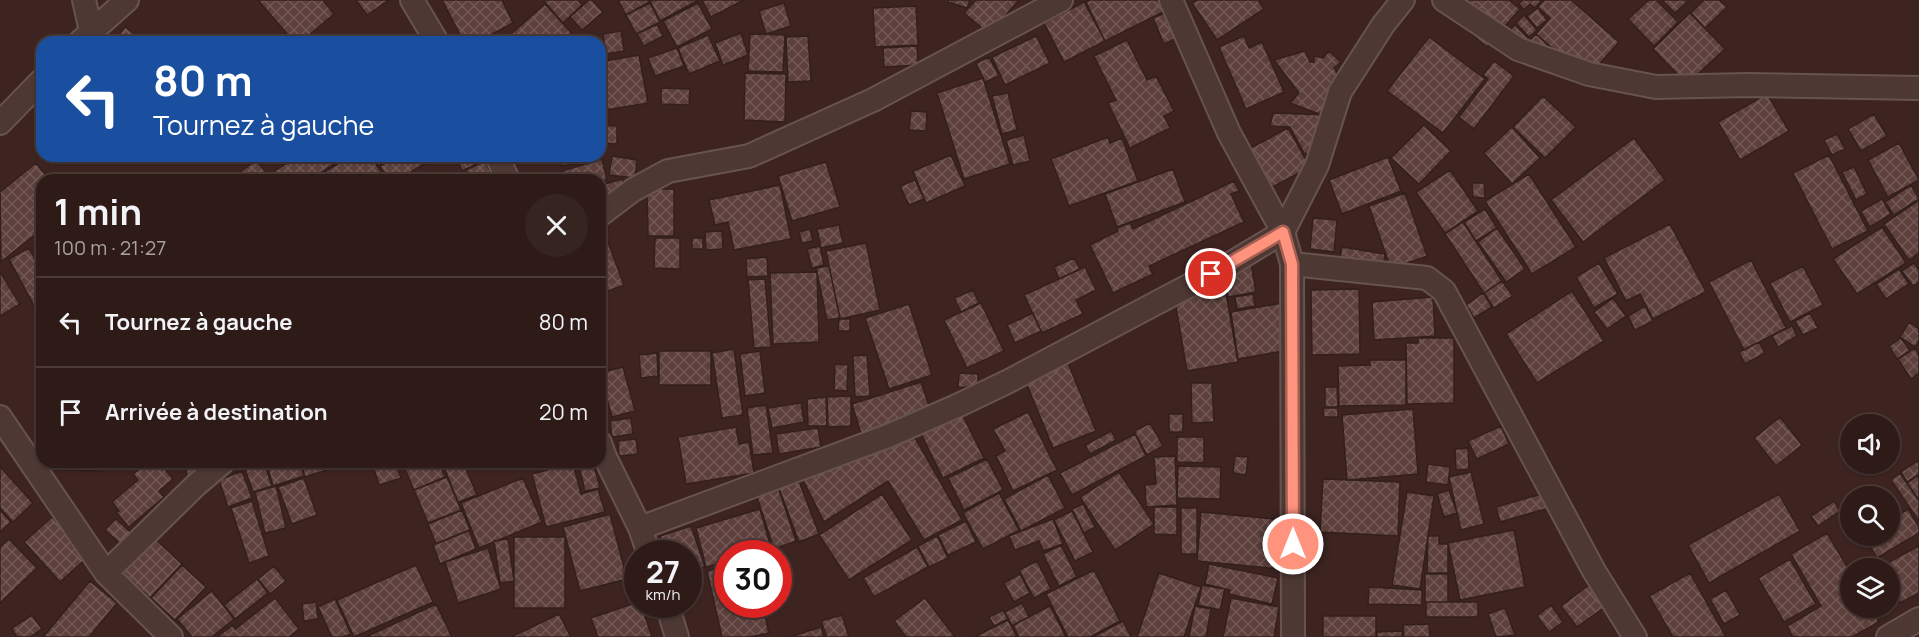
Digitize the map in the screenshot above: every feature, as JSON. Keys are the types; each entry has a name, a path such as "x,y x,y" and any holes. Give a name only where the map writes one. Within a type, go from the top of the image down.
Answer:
{"street":[{"path":"84,0 86,36"},
{"path":"87,36 127,0"},
{"path":"412,0 433,36"},
{"path":"606,211 633,190 668,171 749,156 873,100 1061,0"},
{"path":"1171,0 1229,133 1283,232 1292,264 1293,637"},
{"path":"640,528 888,436 959,405 1230,264 1283,232 1317,165 1340,92 1383,25 1403,0"},
{"path":"1444,0 1518,49 1589,74 1656,87 1919,88"},
{"path":"0,123 36,87"},
{"path":"1292,264 1427,278 1444,291 1594,571 1635,637"},
{"path":"0,417 106,573 171,637"},
{"path":"606,459 644,540"},
{"path":"106,573 216,468"},
{"path":"671,618 677,637"},
{"path":"1888,637 1919,619"}],"building":[{"path":"258,0 323,0 334,14 308,36 289,36"},
{"path":"356,0 389,0 367,15"},
{"path":"442,0 502,0 513,23 488,36 461,36"},
{"path":"543,0 578,0 582,5 563,23"},
{"path":"589,0 592,0 603,12 582,30 570,17"},
{"path":"618,0 648,0 649,2 626,15"},
{"path":"702,0 744,0 711,17"},
{"path":"949,0 970,0 967,8 948,2"},
{"path":"976,0 1019,0 989,34 964,13"},
{"path":"1090,0 1159,0 1165,11 1105,41 1086,2"},
{"path":"1197,0 1258,0 1264,9 1217,40 1192,3"},
{"path":"1454,0 1509,0 1520,9 1487,47 1445,11"},
{"path":"1523,0 1542,0 1535,8 1530,4 1524,10 1519,4"},
{"path":"1544,0 1571,0 1619,42 1587,78 1536,34 1550,18 1538,7"},
{"path":"1649,0 1656,0 1678,22 1654,46 1628,19"},
{"path":"1662,0 1689,0 1675,13"},
{"path":"1704,0 1719,0 1727,7 1705,28 1691,13"},
{"path":"650,1 697,1 660,21"},
{"path":"1084,2 1105,41 1064,62 1044,23"},
{"path":"650,3 660,22 636,34 626,15"},
{"path":"698,3 712,29 677,47 663,21"},
{"path":"784,3 791,26 766,34 759,11"},
{"path":"545,4 574,36 509,36"},
{"path":"916,6 918,45 875,47 873,8"},
{"path":"1538,8 1547,20 1537,28 1527,16"},
{"path":"1168,12 1179,37 1164,44 1153,18"},
{"path":"1690,13 1725,49 1687,84 1653,49"},
{"path":"1524,15 1537,30 1529,37 1516,23"},
{"path":"657,24 663,36 644,46 637,34"},
{"path":"1515,25 1529,39 1515,52 1501,38"},
{"path":"125,27 137,36 118,36"},
{"path":"621,31 624,51 606,54 606,36 603,34"},
{"path":"741,33 748,55 723,65 715,43"},
{"path":"750,34 785,35 783,72 748,71"},
{"path":"1536,34 1553,50 1527,43"},
{"path":"708,35 720,61 689,74 678,48"},
{"path":"808,36 811,81 788,82 786,37"},
{"path":"1036,36 1050,63 1005,85 992,57"},
{"path":"1244,36 1249,48 1262,42 1284,92 1246,109 1219,47"},
{"path":"1429,37 1485,79 1443,133 1387,91"},
{"path":"1127,40 1147,80 1156,76 1174,111 1164,116 1170,128 1130,148 1108,103 1116,100 1094,56"},
{"path":"917,46 918,65 884,67 883,48"},
{"path":"677,48 684,66 655,76 648,58"},
{"path":"1305,51 1310,62 1314,62 1314,56 1323,58 1329,51 1341,62 1334,68 1344,84 1319,114 1290,103 1299,93 1274,60"},
{"path":"639,55 648,103 606,110 606,61"},
{"path":"989,57 999,76 985,82 976,63"},
{"path":"1494,61 1514,76 1474,129 1459,117 1488,79 1483,75"},
{"path":"745,73 786,74 785,122 744,120"},
{"path":"983,78 1010,164 964,179 937,93"},
{"path":"661,88 690,89 689,105 661,104"},
{"path":"1008,93 1017,130 1002,134 992,96"},
{"path":"1767,94 1789,131 1740,160 1718,122"},
{"path":"1543,96 1576,127 1545,158 1513,127"},
{"path":"911,111 927,112 926,131 909,130"},
{"path":"1273,113 1329,115 1313,155 1304,153 1290,127 1270,126"},
{"path":"1874,114 1887,136 1861,151 1848,129"},
{"path":"606,125 617,126 617,144 606,143"},
{"path":"1424,125 1451,151 1419,184 1391,158"},
{"path":"1512,127 1540,158 1512,184 1484,153"},
{"path":"1288,128 1310,167 1269,189 1247,150"},
{"path":"1837,134 1845,149 1832,155 1824,140"},
{"path":"1024,135 1030,161 1013,165 1006,140"},
{"path":"1108,137 1110,143 1122,138 1138,181 1069,206 1051,159"},
{"path":"1634,138 1665,180 1583,242 1551,200"},
{"path":"1899,143 1919,180 1888,197 1868,160"},
{"path":"951,155 965,186 926,203 913,171"},
{"path":"1829,155 1868,231 1832,249 1793,173"},
{"path":"612,156 637,160 635,178 609,175"},
{"path":"1388,157 1401,191 1342,214 1329,180"},
{"path":"253,162 258,162 267,174 238,174"},
{"path":"288,162 338,162 318,174 276,174 274,171"},
{"path":"341,162 375,162 382,174 328,174 326,171"},
{"path":"386,162 427,162 408,174 385,174 380,166"},
{"path":"458,162 481,162 462,171"},
{"path":"485,162 491,174 468,174 466,170"},
{"path":"562,162 584,162 562,166"},
{"path":"592,162 603,162 606,174 553,174"},
{"path":"826,162 840,207 792,221 778,176"},
{"path":"36,163 45,174 36,174 36,234 1,262 0,192"},
{"path":"1854,167 1867,194 1856,200 1842,172"},
{"path":"1173,169 1185,202 1117,227 1105,194"},
{"path":"1450,170 1478,211 1445,233 1416,192"},
{"path":"1529,174 1576,247 1532,274 1485,201"},
{"path":"622,179 628,196 607,202 606,184"},
{"path":"915,180 924,199 909,205 900,186"},
{"path":"1234,181 1239,191 1231,194 1244,222 1149,266 1153,274 1113,293 1090,245 1118,231 1117,228 1130,223 1133,229"},
{"path":"1472,183 1484,183 1485,198 1473,197"},
{"path":"780,185 791,239 734,250 728,222 715,225 709,200"},
{"path":"1911,185 1919,199 1894,215 1885,202"},
{"path":"647,189 674,189 674,236 648,236"},
{"path":"1405,193 1427,256 1391,269 1369,206"},
{"path":"1882,199 1891,214 1870,227 1861,211"},
{"path":"1919,200 1919,253 1909,260 1884,224"},
{"path":"1485,209 1497,228 1476,241 1464,222"},
{"path":"1313,218 1337,220 1334,252 1310,249"},
{"path":"1463,222 1502,281 1484,293 1445,234"},
{"path":"1670,224 1706,292 1653,319 1640,294 1626,301 1604,258"},
{"path":"839,225 843,243 821,248 817,229"},
{"path":"1882,227 1906,263 1857,294 1833,259"},
{"path":"1497,228 1525,269 1506,282 1478,242"},
{"path":"810,229 813,241 802,243 799,232"},
{"path":"722,231 723,249 706,250 705,232"},
{"path":"606,237 624,285 606,292"},
{"path":"655,238 680,238 680,269 654,268"},
{"path":"692,238 703,238 703,249 692,249"},
{"path":"866,243 880,310 840,319 826,251"},
{"path":"820,246 824,265 812,268 807,249"},
{"path":"1342,247 1385,254 1383,270 1339,264"},
{"path":"29,248 36,261 36,309 9,259"},
{"path":"767,257 768,276 747,277 746,259"},
{"path":"1074,258 1080,269 1059,279 1054,267"},
{"path":"1751,260 1786,328 1744,350 1709,282"},
{"path":"1251,263 1256,292 1228,297 1223,267"},
{"path":"1599,263 1618,294 1594,308 1576,277"},
{"path":"1914,263 1919,270 1919,282 1913,286 1902,271"},
{"path":"829,266 840,318 827,320 816,268"},
{"path":"1803,266 1823,305 1790,322 1770,283"},
{"path":"1085,267 1096,290 1076,300 1083,314 1042,333 1024,295"},
{"path":"1899,269 1909,284 1886,299 1876,284"},
{"path":"0,272 20,304 0,316"},
{"path":"817,272 819,342 773,344 770,273"},
{"path":"1223,276 1238,362 1187,371 1172,284"},
{"path":"765,279 771,347 754,348 748,280"},
{"path":"1502,281 1513,296 1494,308 1484,293"},
{"path":"1359,289 1360,354 1312,355 1311,290"},
{"path":"973,290 979,303 961,312 954,298"},
{"path":"1572,291 1604,341 1537,383 1506,334"},
{"path":"1483,293 1492,307 1474,318 1466,305"},
{"path":"1253,294 1255,306 1237,309 1235,297"},
{"path":"1433,297 1435,336 1374,340 1372,302"},
{"path":"1613,298 1626,316 1607,329 1594,312"},
{"path":"981,303 1004,351 967,368 944,320"},
{"path":"1282,303 1289,350 1238,359 1231,312"},
{"path":"909,304 932,375 889,389 865,318"},
{"path":"1645,306 1653,321 1635,330 1628,316"},
{"path":"1033,313 1041,331 1015,343 1007,325"},
{"path":"1810,313 1818,328 1803,335 1795,321"},
{"path":"839,319 850,319 850,331 838,331"},
{"path":"1909,322 1919,329 1919,341 1915,347 1900,337"},
{"path":"1792,326 1797,336 1778,347 1772,336"},
{"path":"1418,338 1454,338 1454,403 1407,404 1406,343 1418,343"},
{"path":"1901,338 1910,351 1897,359 1889,346"},
{"path":"1759,342 1765,353 1745,364 1739,352"},
{"path":"1915,348 1919,356 1919,373 1911,379 1898,359"},
{"path":"734,349 743,415 722,418 712,353"},
{"path":"659,351 711,351 711,385 659,385"},
{"path":"760,351 765,393 745,396 740,354"},
{"path":"657,353 658,376 641,378 639,355"},
{"path":"867,355 870,396 855,397 853,356"},
{"path":"1370,360 1406,360 1406,405 1339,406 1338,366 1370,365"},
{"path":"1068,363 1096,431 1053,448 1025,380"},
{"path":"835,364 848,365 847,391 834,390"},
{"path":"623,367 635,411 612,417 606,395 606,371"},
{"path":"959,373 978,374 978,388 958,387"},
{"path":"921,382 934,421 864,443 852,404"},
{"path":"1191,383 1212,383 1214,422 1192,423"},
{"path":"1325,387 1337,387 1338,407 1325,407"},
{"path":"851,396 851,426 828,427 827,397"},
{"path":"826,397 827,426 808,426 807,399"},
{"path":"801,403 804,422 772,428 768,408"},
{"path":"766,405 773,453 753,455 747,408"},
{"path":"1323,408 1338,408 1338,417 1324,417"},
{"path":"1413,409 1418,474 1347,480 1342,415"},
{"path":"961,412 984,458 943,478 920,432"},
{"path":"1028,412 1057,470 1013,491 996,456 1005,451 993,429"},
{"path":"1169,414 1183,414 1183,432 1169,432"},
{"path":"1780,417 1802,445 1776,466 1754,438"},
{"path":"631,418 633,434 612,437 610,421"},
{"path":"1150,423 1163,446 1147,455 1134,431"},
{"path":"1501,426 1509,444 1477,459 1468,441"},
{"path":"736,427 739,444 749,442 754,473 686,484 678,437"},
{"path":"818,428 821,447 779,454 776,434"},
{"path":"911,431 962,520 924,540 888,481 824,522 797,468"},
{"path":"1111,431 1116,440 1090,454 1085,445"},
{"path":"1135,434 1146,456 1072,495 1060,473"},
{"path":"1177,437 1204,437 1204,463 1177,462"},
{"path":"636,439 638,454 619,456 618,441"},
{"path":"1468,448 1469,469 1456,470 1455,449"},
{"path":"1175,456 1177,505 1146,507 1145,485 1156,484 1154,457"},
{"path":"1235,456 1248,457 1246,475 1233,473"},
{"path":"987,459 1003,490 964,510 948,478"},
{"path":"1919,460 1919,474 1907,482 1901,472"},
{"path":"1428,464 1450,467 1448,485 1426,482"},
{"path":"1178,466 1221,467 1220,499 1177,498"},
{"path":"0,467 33,503 13,522 0,508"},
{"path":"63,468 101,468 101,471 63,470"},
{"path":"140,468 164,468 173,479 159,491 164,497 129,527 116,512 119,511 112,502 138,480 133,474"},
{"path":"186,468 199,468 199,478 187,478"},
{"path":"245,468 266,468 272,486 253,492"},
{"path":"268,468 302,468 304,476 273,486"},
{"path":"303,468 333,468 305,477"},
{"path":"374,468 397,468 401,478 379,485"},
{"path":"405,468 441,468 445,477 414,490"},
{"path":"444,468 466,468 477,495 458,502"},
{"path":"554,468 574,468 581,494 598,489 605,512 546,527 532,474"},
{"path":"579,468 595,468 600,488 585,491"},
{"path":"794,468 819,534 799,542 774,475"},
{"path":"242,471 252,498 228,507 219,480"},
{"path":"1119,472 1154,524 1115,550 1080,497"},
{"path":"1471,472 1484,524 1461,530 1449,477"},
{"path":"1900,473 1919,501 1919,521 1900,493 1900,486 1895,486 1891,480"},
{"path":"1048,475 1065,508 1021,531 1004,499"},
{"path":"1917,476 1919,479 1919,500 1907,483"},
{"path":"447,477 461,510 428,523 414,490"},
{"path":"304,478 317,515 292,524 278,487"},
{"path":"523,478 542,522 479,548 461,503"},
{"path":"1323,479 1400,482 1398,536 1320,532"},
{"path":"777,484 796,541 771,540 755,491"},
{"path":"276,486 286,528 265,533 255,492"},
{"path":"1449,490 1457,513 1444,517 1437,494"},
{"path":"1407,492 1434,496 1420,589 1392,585"},
{"path":"999,493 1019,530 983,549 963,513"},
{"path":"1545,493 1549,508 1500,522 1496,507"},
{"path":"882,494 912,540 849,580 819,535"},
{"path":"1779,494 1800,531 1709,583 1688,545"},
{"path":"252,501 269,556 249,563 231,508"},
{"path":"1834,501 1840,511 1818,526 1811,516"},
{"path":"1083,504 1095,527 1084,533 1072,509"},
{"path":"1154,507 1177,507 1177,535 1154,534"},
{"path":"1181,508 1197,508 1197,554 1181,554"},
{"path":"760,509 769,540 714,540 714,565 706,567 702,540 699,540 696,528"},
{"path":"1908,509 1919,527 1919,533 1900,544 1900,514"},
{"path":"0,510 11,522 0,532"},
{"path":"462,510 470,530 436,544 428,524"},
{"path":"1072,511 1093,552 1075,561 1054,520"},
{"path":"1201,512 1284,520 1279,569 1197,561"},
{"path":"610,514 624,568 624,580 580,591 563,527"},
{"path":"52,517 88,557 60,582 24,542"},
{"path":"116,519 134,535 123,546 105,530"},
{"path":"1053,519 1063,544 1043,551 1039,541 1015,550 1009,536"},
{"path":"966,521 976,542 948,555 938,535"},
{"path":"691,526 696,540 661,540 660,536"},
{"path":"469,530 476,549 440,564 433,545"},
{"path":"1514,530 1525,587 1460,600 1448,543"},
{"path":"1827,533 1842,558 1840,558 1840,618 1877,618 1879,622 1852,637 1793,637 1787,626 1821,606 1791,554"},
{"path":"151,535 182,564 150,598 118,569"},
{"path":"937,536 948,558 929,567 918,546"},
{"path":"1428,536 1439,536 1439,544 1448,544 1448,573 1427,573"},
{"path":"514,537 565,537 565,608 514,608"},
{"path":"9,539 37,568 0,603 0,547"},
{"path":"508,539 514,581 500,583 494,541"},
{"path":"1061,545 1077,577 1059,586 1043,554"},
{"path":"1870,546 1897,546 1877,558"},
{"path":"1919,546 1919,593 1900,603 1900,558 1897,558"},
{"path":"917,547 928,567 874,597 863,578"},
{"path":"488,548 501,589 458,603 445,562"},
{"path":"1790,559 1816,604 1784,622 1758,578"},
{"path":"1037,561 1051,589 1034,598 1019,570"},
{"path":"1209,564 1278,578 1272,604 1229,594 1230,590 1205,584"},
{"path":"182,565 206,587 175,620 151,598"},
{"path":"416,565 433,602 354,637 337,600"},
{"path":"274,566 286,581 270,594 258,579"},
{"path":"714,569 714,602 707,571"},
{"path":"1094,570 1120,621 1090,637 1068,637 1046,594"},
{"path":"1159,573 1201,587 1184,637 1137,637"},
{"path":"1690,573 1726,637 1673,637 1649,596"},
{"path":"1020,574 1030,593 1014,602 1004,583"},
{"path":"1425,574 1448,574 1448,602 1425,602"},
{"path":"257,579 268,593 235,619 224,605"},
{"path":"90,581 117,603 89,637 43,637"},
{"path":"1593,582 1609,604 1577,627 1561,606"},
{"path":"1202,585 1225,589 1220,610 1198,605"},
{"path":"1369,587 1422,590 1422,605 1368,604"},
{"path":"1726,590 1740,615 1724,624 1710,599"},
{"path":"212,591 234,619 212,637 192,637 177,619"},
{"path":"275,598 299,629 289,637 218,636 233,625 235,629"},
{"path":"925,598 955,637 906,637 894,621"},
{"path":"1231,598 1279,607 1274,637 1223,637"},
{"path":"335,599 351,634 343,637 332,637 318,607"},
{"path":"316,602 318,619 304,621 302,604"},
{"path":"1426,602 1478,602 1478,617 1426,617"},
{"path":"1022,603 1029,617 1012,626 1005,612"},
{"path":"436,604 452,637 366,637"},
{"path":"1551,605 1563,622 1549,632 1537,616"},
{"path":"1050,606 1066,637 1019,637 1013,625"},
{"path":"1195,606 1211,609 1206,637 1189,637"},
{"path":"624,607 624,618 646,618 652,637 598,637 591,618"},
{"path":"1505,608 1515,635 1496,637 1488,614"},
{"path":"1003,610 1008,619 994,626 989,617"},
{"path":"559,614 571,637 511,637"},
{"path":"32,615 42,629 30,637 17,637 12,628"},
{"path":"842,615 849,637 827,637 821,621"},
{"path":"1323,616 1376,616 1376,637 1323,637"},
{"path":"718,618 765,618 769,633 750,637 722,637"},
{"path":"1008,620 1017,637 974,637"},
{"path":"1123,621 1131,637 1093,637"},
{"path":"1429,624 1430,637 1404,637 1403,625"},
{"path":"821,627 824,637 790,637"},
{"path":"1402,631 1402,637 1377,637 1377,632"}],"route":[{"path":"1211,274 1283,232 1292,264 1293,544"}]}
